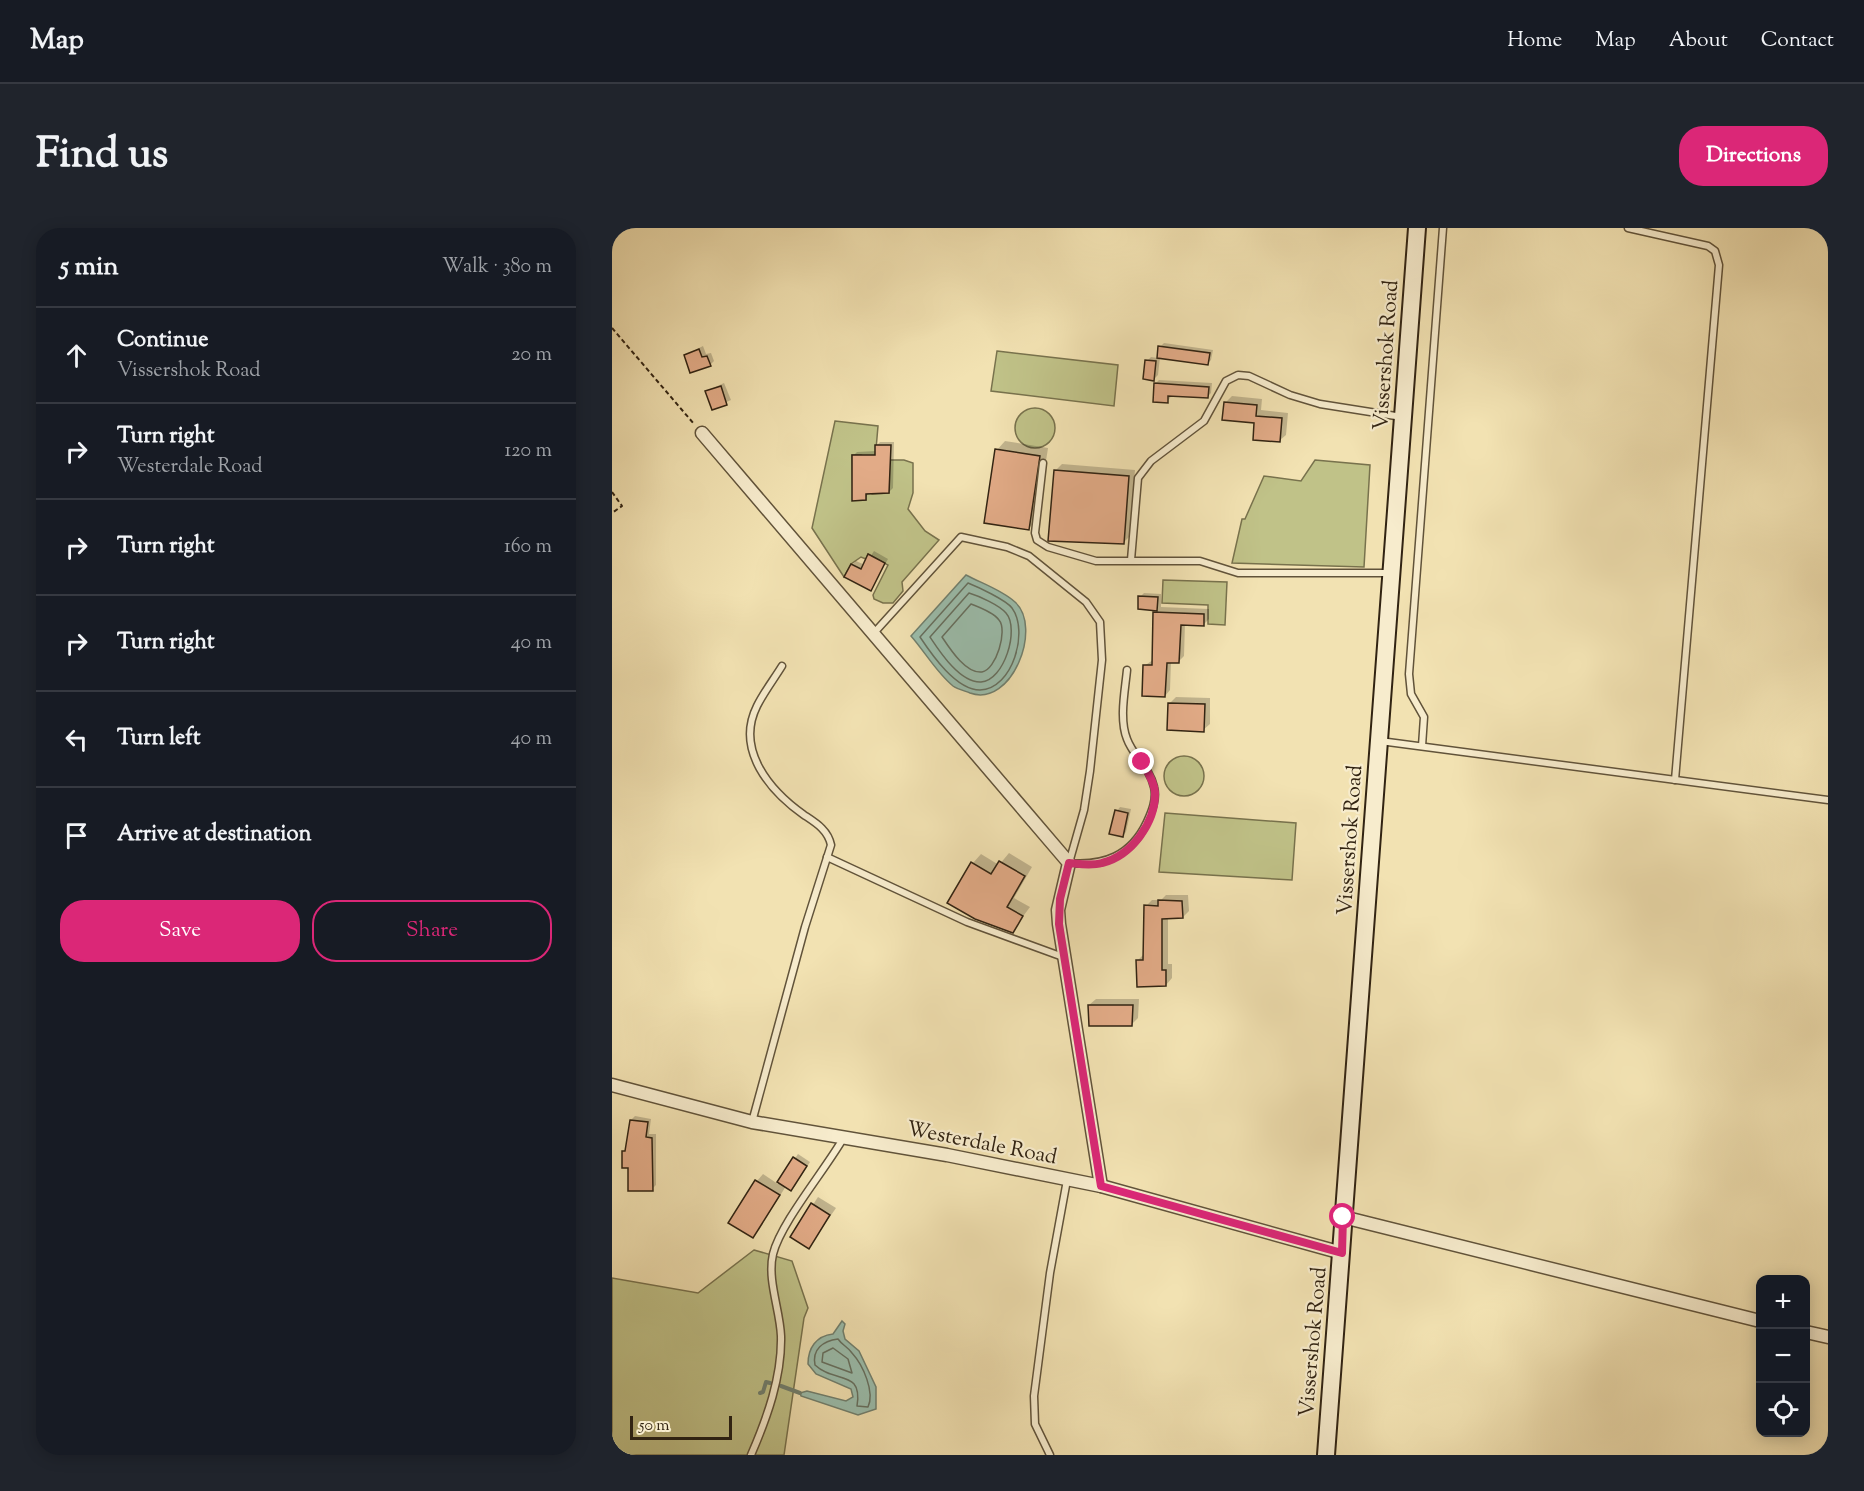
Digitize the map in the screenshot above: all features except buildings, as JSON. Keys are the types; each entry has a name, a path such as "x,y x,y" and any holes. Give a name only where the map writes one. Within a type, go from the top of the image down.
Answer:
{"main road":[{"name":"Vissershok Road","path":"1326,1455 1417,228"}],"street":[{"path":"702,433 872,635 1069,863 1058,910 1063,957 1101,1186"},
{"name":"Westerdale Road","path":"612,1085 752,1122 844,1137 1101,1186 1342,1253"},
{"path":"1343,1217 1756,1320"},
{"path":"1810,1333 1828,1337"}],"lane":[{"path":"1422,747 1424,717 1411,694 1409,681 1443,228"},
{"path":"1628,228 1708,246 1715,251 1719,265 1675,780"},
{"path":"1131,560 1138,477 1151,461 1204,421 1231,377 1249,376 1290,395 1320,404 1403,417"},
{"path":"1043,463 1035,533 1037,540 1048,547 1096,561 1200,561 1238,573 1392,573"},
{"path":"872,635 961,537 1007,547 1029,556 1093,609 1102,631 1102,660 1084,810 1069,863 1099,864 1118,856 1140,837 1152,810 1154,784 1127,739 1124,724 1127,670"},
{"path":"752,1122 805,927 831,845 822,827 772,790 753,753 751,722 757,706 782,666"},
{"path":"1379,741 1828,800"},
{"path":"827,858 967,922 1063,957"},
{"path":"751,1455 772,1400 779,1364 781,1336 772,1274 773,1256 787,1226 844,1137"},
{"path":"1050,1455 1035,1424 1034,1396 1050,1273 1067,1179"}],"path":[{"path":"612,328 702,433"},
{"path":"612,492 622,506 612,513"}],"green space":[{"path":"997,351 1118,365 1114,406 991,391"},
{"path":"1035,408 1049,414 1055,428 1049,442 1035,448 1021,442 1015,428 1021,414"},
{"path":"835,421 878,426 875,461 861,455 852,455 853,500 866,500 866,486 872,494 889,493 889,460 904,460 913,463 913,493 908,509 925,531 939,540 902,582 903,591 893,603 883,603 874,599 873,595 888,565 868,554 866,559 861,557 851,564 844,577 812,528"},
{"path":"1315,460 1370,465 1364,567 1232,563 1242,519 1245,519 1264,476 1301,481"},
{"path":"1163,580 1227,582 1225,625 1208,624 1208,605 1162,603"},
{"path":"1184,756 1192,757 1198,762 1203,768 1203,784 1198,790 1192,795 1184,796 1176,795 1170,790 1165,784 1164,776 1165,768 1170,762 1176,757"},
{"path":"1165,813 1296,823 1292,880 1159,872"},
{"path":"754,1250 792,1261 808,1308 804,1318 784,1455 612,1455 612,1278 698,1293"}],"water":[{"path":"966,575 998,590 1015,602 1023,614 1026,629 1019,662 1010,677 999,689 985,694 970,693 953,686 936,669 911,636"},
{"path":"842,1321 845,1324 843,1331 845,1339 859,1351 876,1387 876,1409 858,1415 801,1396 800,1393 807,1391 846,1401 853,1397 851,1389 816,1374 808,1364 814,1344 822,1337 833,1334"}],"waterway":[{"path":"760,1393 763,1392 766,1382 770,1383"},
{"path":"781,1386 800,1393"}],"route":[{"path":"1142,762 1154,784 1155,792 1150,817 1144,830 1127,850 1107,861 1099,864 1069,863 1058,910 1061,947 1082,1082 1101,1186 1342,1253 1343,1217"}]}
